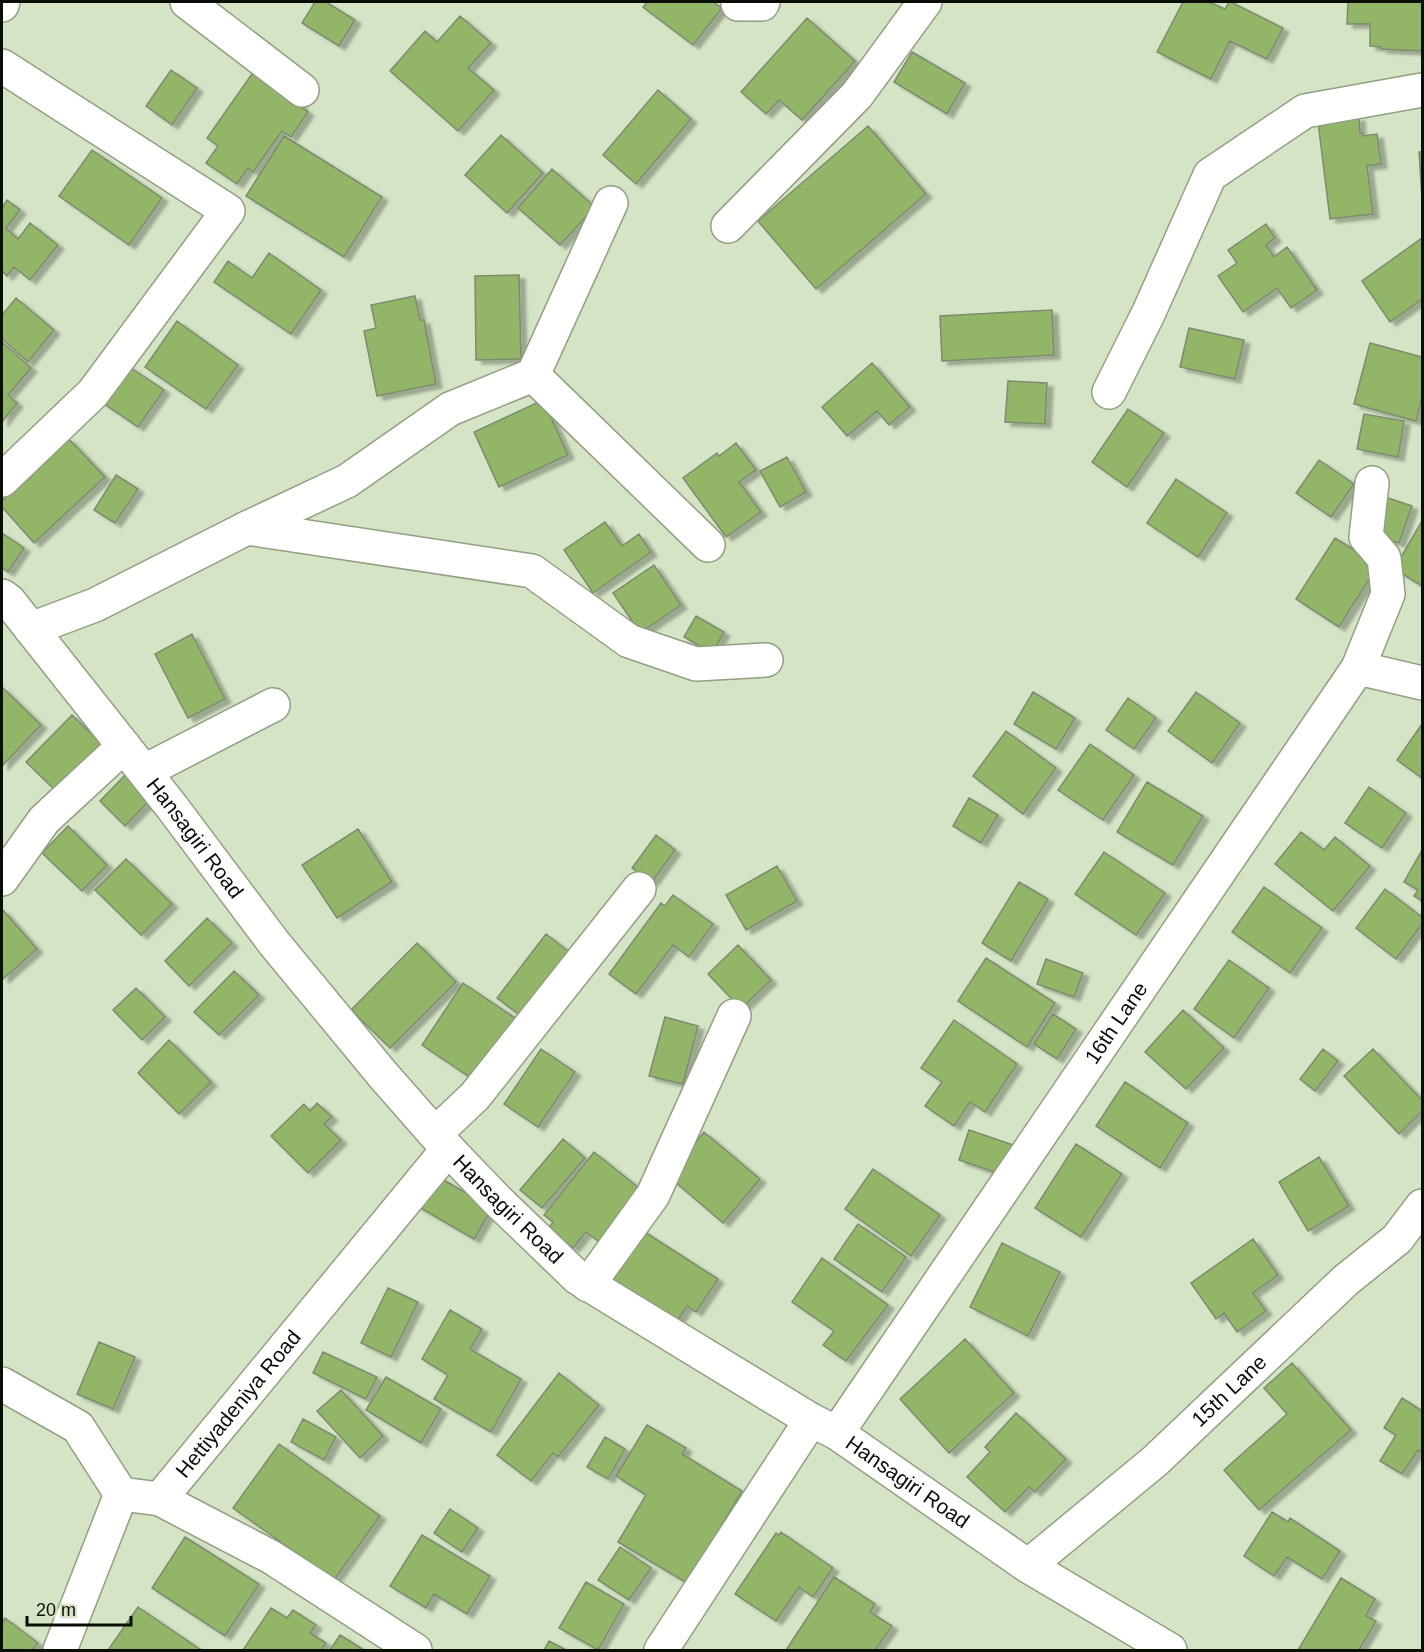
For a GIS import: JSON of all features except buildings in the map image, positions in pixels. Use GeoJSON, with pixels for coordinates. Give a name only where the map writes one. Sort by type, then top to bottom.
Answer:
{"type":"FeatureCollection","features":[{"type":"Feature","properties":{"kind":"street"},"geometry":{"type":"LineString","coordinates":[[187,2],[302,90]]}},
{"type":"Feature","properties":{"kind":"street"},"geometry":{"type":"LineString","coordinates":[[728,226],[856,95],[925,2]]}},
{"type":"Feature","properties":{"kind":"street"},"geometry":{"type":"LineString","coordinates":[[2,66],[228,211],[93,393],[2,480]]}},
{"type":"Feature","properties":{"kind":"street"},"geometry":{"type":"LineString","coordinates":[[1109,392],[1149,312],[1210,175],[1305,111],[1422,90]]}},
{"type":"Feature","properties":{"kind":"street"},"geometry":{"type":"LineString","coordinates":[[31,629],[95,605],[247,528],[347,481],[450,409],[533,375],[611,203]]}},
{"type":"Feature","properties":{"kind":"street"},"geometry":{"type":"LineString","coordinates":[[533,375],[708,545]]}},
{"type":"Feature","properties":{"kind":"street","name":"16th Lane"},"geometry":{"type":"LineString","coordinates":[[661,1650],[824,1426],[1358,668],[1388,594],[1384,558],[1366,537],[1372,483]]}},
{"type":"Feature","properties":{"kind":"street"},"geometry":{"type":"LineString","coordinates":[[247,528],[532,571],[629,641],[696,664],[766,660]]}},
{"type":"Feature","properties":{"kind":"street","name":"Hansagiri Road"},"geometry":{"type":"LineString","coordinates":[[2,596],[9,601],[145,771],[274,943],[383,1076],[496,1199],[578,1278],[824,1426],[1028,1566],[1152,1646]]}},
{"type":"Feature","properties":{"kind":"street"},"geometry":{"type":"LineString","coordinates":[[1358,668],[1422,682]]}},
{"type":"Feature","properties":{"kind":"street"},"geometry":{"type":"LineString","coordinates":[[145,771],[273,705]]}},
{"type":"Feature","properties":{"kind":"street"},"geometry":{"type":"LineString","coordinates":[[2,879],[44,820],[124,747]]}},
{"type":"Feature","properties":{"kind":"street","name":"Hettiyadeniya Road"},"geometry":{"type":"LineString","coordinates":[[121,1494],[160,1498],[639,889]]}},
{"type":"Feature","properties":{"kind":"street"},"geometry":{"type":"LineString","coordinates":[[588,1284],[653,1195],[734,1016]]}},
{"type":"Feature","properties":{"kind":"street","name":"15th Lane"},"geometry":{"type":"LineString","coordinates":[[1028,1566],[1155,1461],[1347,1280],[1397,1239],[1422,1206]]}},
{"type":"Feature","properties":{"kind":"street"},"geometry":{"type":"LineString","coordinates":[[2,1384],[78,1427],[121,1494],[60,1650]]}},
{"type":"Feature","properties":{"kind":"street"},"geometry":{"type":"LineString","coordinates":[[160,1498],[271,1557],[415,1650]]}}]}
